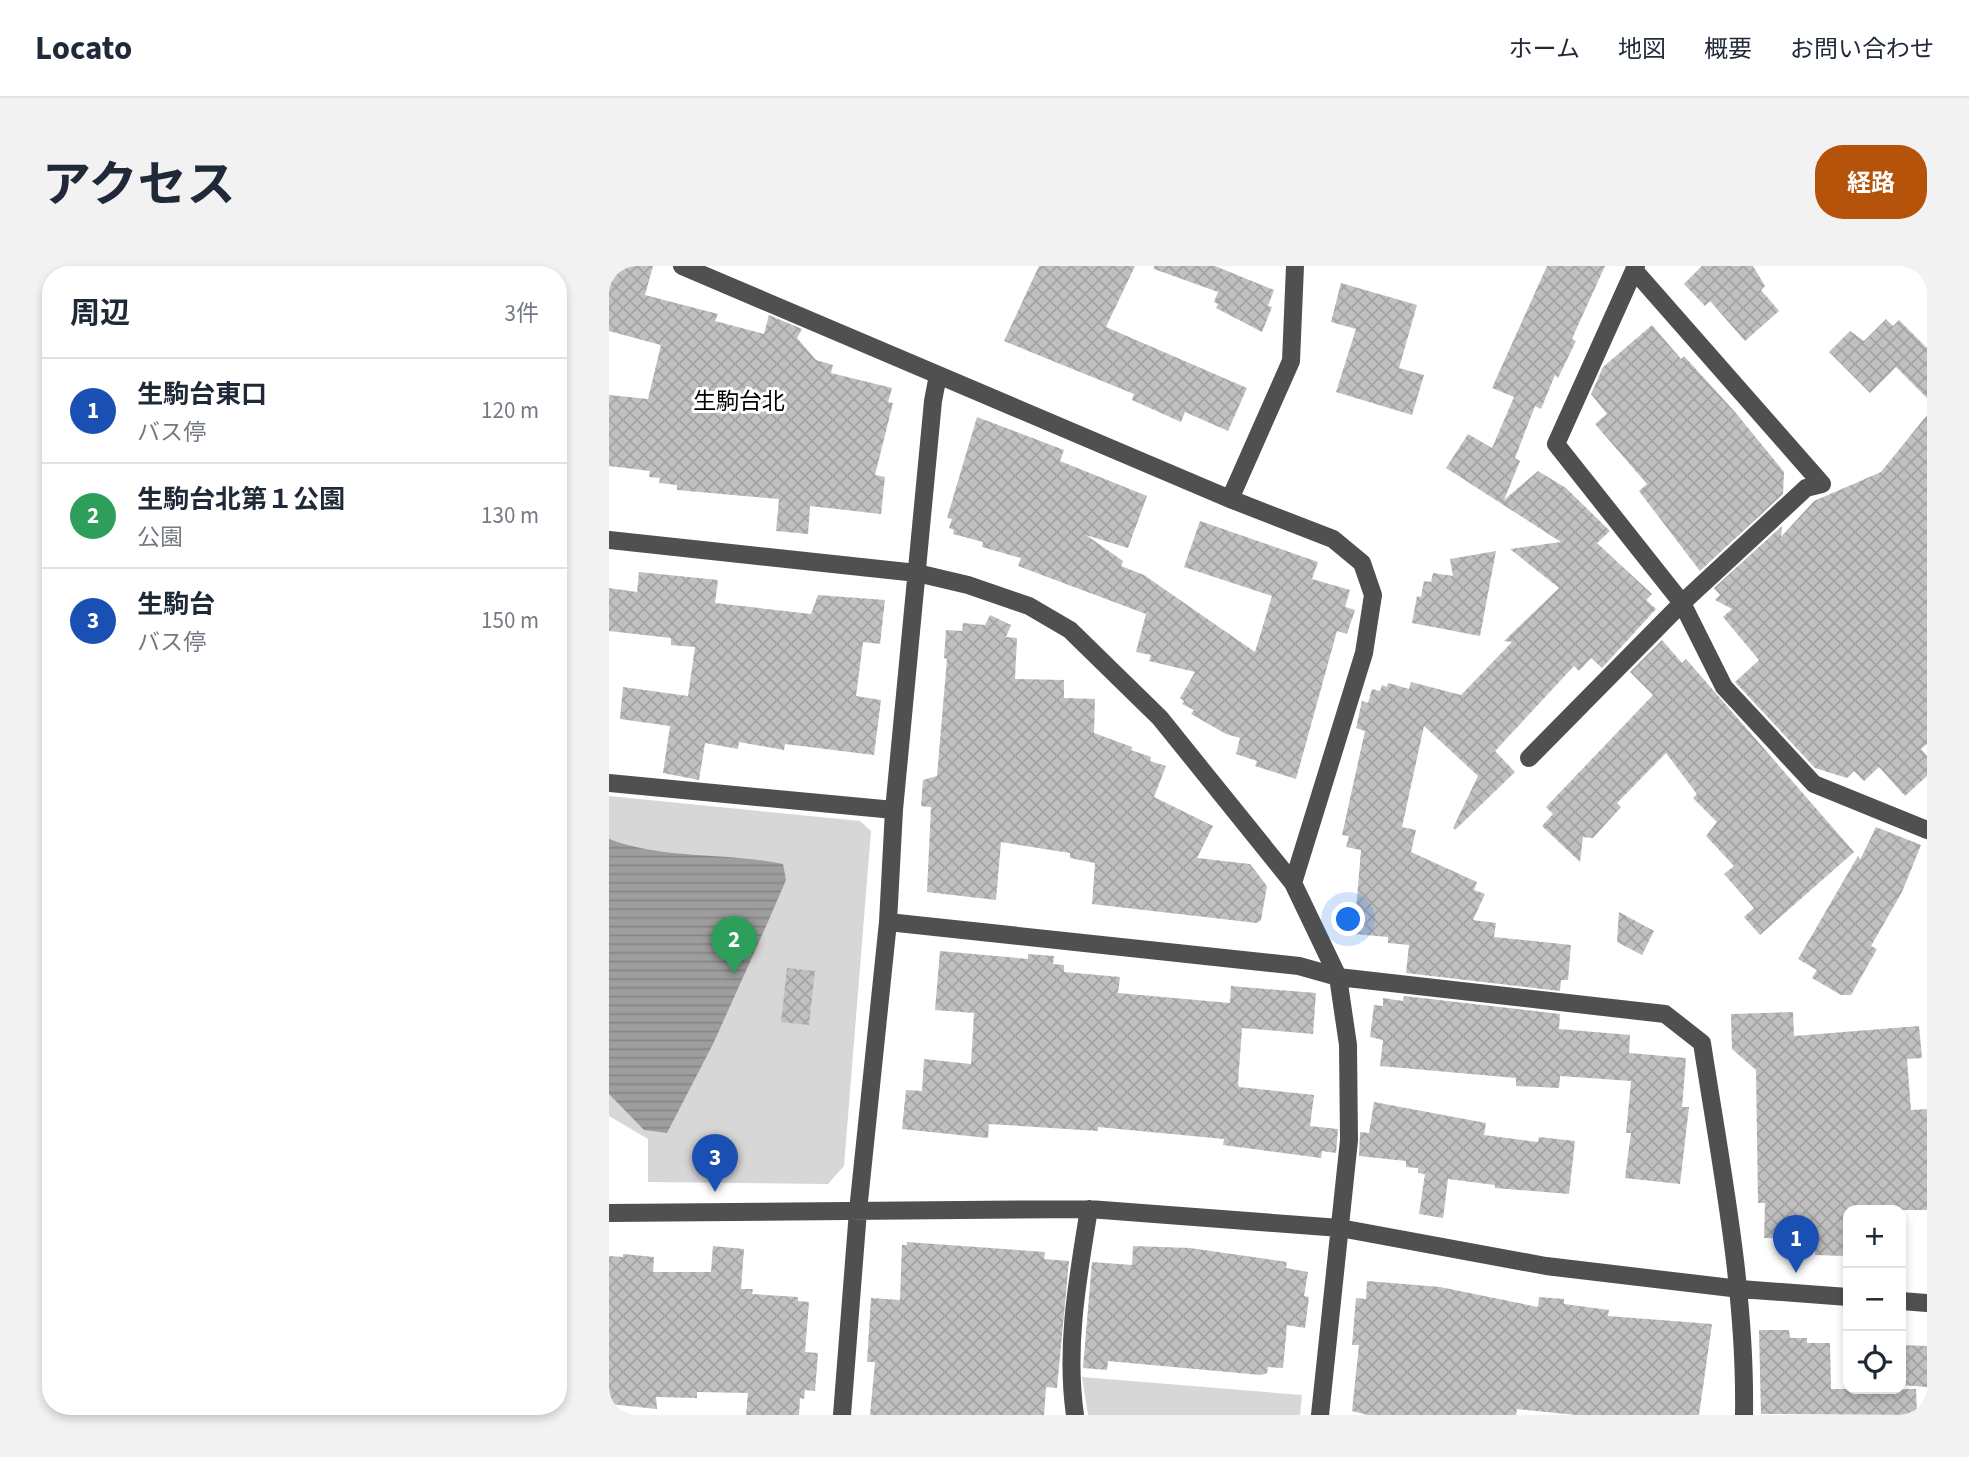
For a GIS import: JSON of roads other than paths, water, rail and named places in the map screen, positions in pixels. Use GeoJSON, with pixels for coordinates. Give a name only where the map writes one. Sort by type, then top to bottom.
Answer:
{"type":"FeatureCollection","features":[{"type":"Feature","properties":{"kind":"street"},"geometry":{"type":"LineString","coordinates":[[682,266],[1230,499],[1333,539],[1362,563],[1373,595],[1364,653],[1293,883]]}},
{"type":"Feature","properties":{"kind":"street"},"geometry":{"type":"LineString","coordinates":[[1230,499],[1291,361],[1294,266]]}},
{"type":"Feature","properties":{"kind":"street"},"geometry":{"type":"LineString","coordinates":[[1529,758],[1682,603],[1806,488],[1822,484],[1635,268],[1556,444],[1682,603],[1724,687],[1814,784],[1927,830]]}},
{"type":"Feature","properties":{"kind":"street"},"geometry":{"type":"LineString","coordinates":[[842,1415],[857,1211],[888,922],[894,810],[938,375]]}},
{"type":"Feature","properties":{"kind":"street"},"geometry":{"type":"LineString","coordinates":[[609,540],[917,573],[968,585],[1029,606],[1070,630],[1160,718],[1293,883],[1338,977],[1348,1045],[1349,1140],[1319,1415]]}},
{"type":"Feature","properties":{"kind":"street"},"geometry":{"type":"LineString","coordinates":[[609,783],[894,810]]}},
{"type":"Feature","properties":{"kind":"street"},"geometry":{"type":"LineString","coordinates":[[888,922],[1299,966],[1338,977],[1665,1014],[1702,1043],[1740,1289],[1745,1352],[1744,1415]]}},
{"type":"Feature","properties":{"kind":"street"},"geometry":{"type":"LineString","coordinates":[[1075,1415],[1071,1386],[1075,1295],[1089,1209]]}},
{"type":"Feature","properties":{"kind":"street"},"geometry":{"type":"LineString","coordinates":[[609,1213],[1089,1209],[1340,1228],[1546,1266],[1740,1289],[1843,1297]]}},
{"type":"Feature","properties":{"kind":"street"},"geometry":{"type":"LineString","coordinates":[[1906,1301],[1927,1303]]}},
{"type":"Feature","properties":{"kind":"place","name":"生駒台北第１公園"},"geometry":{"type":"Point","coordinates":[734,974]}},
{"type":"Feature","properties":{"kind":"place","name":"生駒台"},"geometry":{"type":"Point","coordinates":[715,1192]}},
{"type":"Feature","properties":{"kind":"place","name":"生駒台東口"},"geometry":{"type":"Point","coordinates":[1796,1273]}},
{"type":"Feature","properties":{"kind":"district","name":"生駒台北"},"geometry":{"type":"Point","coordinates":[739,401]}}]}
